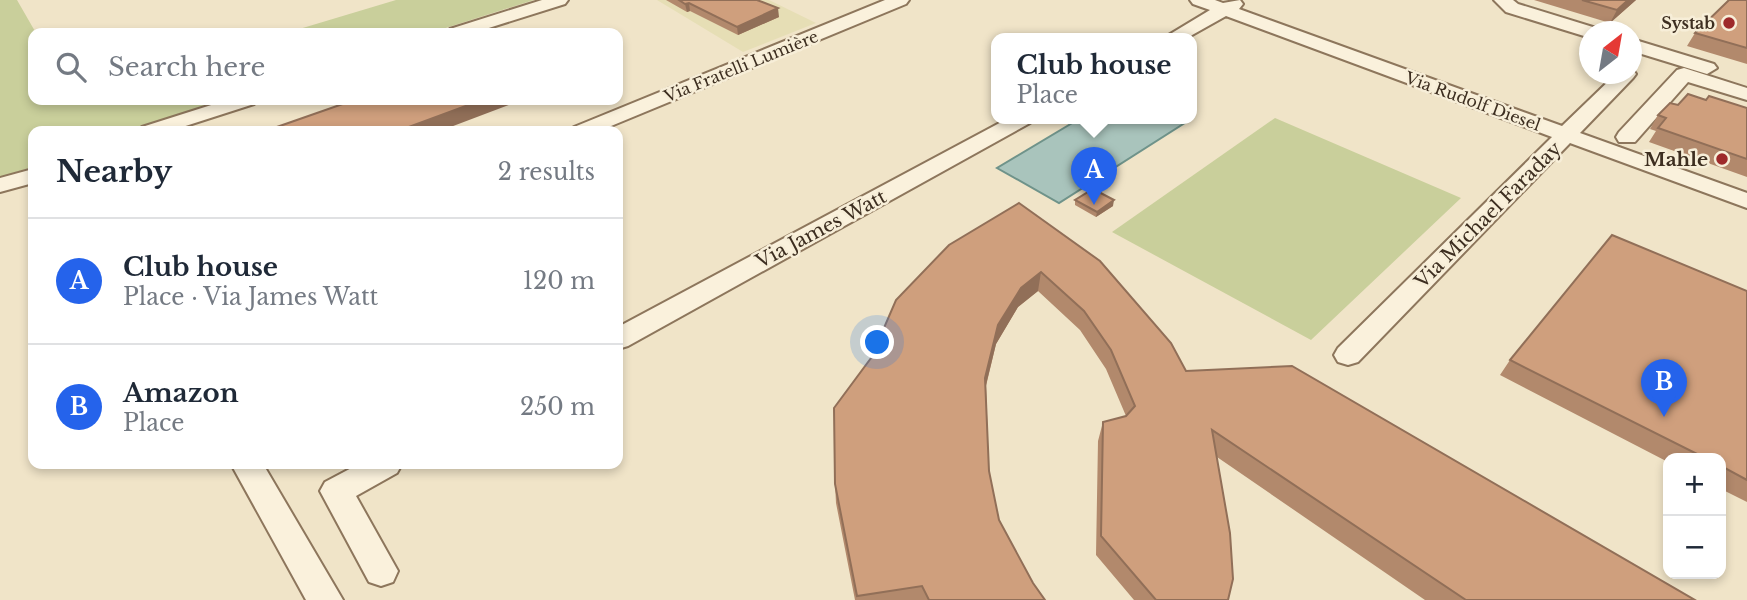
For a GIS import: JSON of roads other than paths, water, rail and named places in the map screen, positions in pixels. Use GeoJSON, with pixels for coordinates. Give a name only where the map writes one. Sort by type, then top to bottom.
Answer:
{"type":"FeatureCollection","features":[{"type":"Feature","properties":{"kind":"street"},"geometry":{"type":"LineString","coordinates":[[472,28],[559,0]]}},
{"type":"Feature","properties":{"kind":"street","name":"Via Fratelli Lumière"},"geometry":{"type":"LineString","coordinates":[[593,126],[900,0]]}},
{"type":"Feature","properties":{"kind":"street","name":"Via Rudolf Diesel"},"geometry":{"type":"LineString","coordinates":[[1199,0],[1233,5],[1566,136],[1747,201]]}},
{"type":"Feature","properties":{"kind":"street"},"geometry":{"type":"LineString","coordinates":[[1503,0],[1512,8],[1579,29]]}},
{"type":"Feature","properties":{"kind":"street"},"geometry":{"type":"LineString","coordinates":[[1182,33],[1233,5]]}},
{"type":"Feature","properties":{"kind":"street"},"geometry":{"type":"LineString","coordinates":[[1642,48],[1747,80]]}},
{"type":"Feature","properties":{"kind":"street"},"geometry":{"type":"LineString","coordinates":[[1642,65],[1649,64],[1747,94]]}},
{"type":"Feature","properties":{"kind":"street"},"geometry":{"type":"LineString","coordinates":[[1627,137],[1684,74]]}},
{"type":"Feature","properties":{"kind":"street","name":"Via Michael Faraday"},"geometry":{"type":"LineString","coordinates":[[1348,355],[1616,84]]}},
{"type":"Feature","properties":{"kind":"street"},"geometry":{"type":"LineString","coordinates":[[165,126],[231,105]]}},
{"type":"Feature","properties":{"kind":"street","name":"Via James Watt"},"geometry":{"type":"LineString","coordinates":[[623,336],[1014,124]]}},
{"type":"Feature","properties":{"kind":"street"},"geometry":{"type":"LineString","coordinates":[[0,185],[28,177]]}},
{"type":"Feature","properties":{"kind":"street"},"geometry":{"type":"LineString","coordinates":[[250,469],[325,600]]}},
{"type":"Feature","properties":{"kind":"street"},"geometry":{"type":"LineString","coordinates":[[377,469],[335,491],[381,571]]}},
{"type":"Feature","properties":{"kind":"water"},"geometry":{"type":"Polygon","coordinates":[[[1071,124],[1183,124],[1059,203],[997,168],[1071,124]]]}},
{"type":"Feature","properties":{"kind":"place","name":"Systab"},"geometry":{"type":"Point","coordinates":[1729,23]}},
{"type":"Feature","properties":{"kind":"place","name":"Mahle"},"geometry":{"type":"Point","coordinates":[1722,159]}},
{"type":"Feature","properties":{"kind":"place","name":"Club house"},"geometry":{"type":"Point","coordinates":[1094,205]}},
{"type":"Feature","properties":{"kind":"place","name":"Amazon"},"geometry":{"type":"Point","coordinates":[1664,417]}}]}
